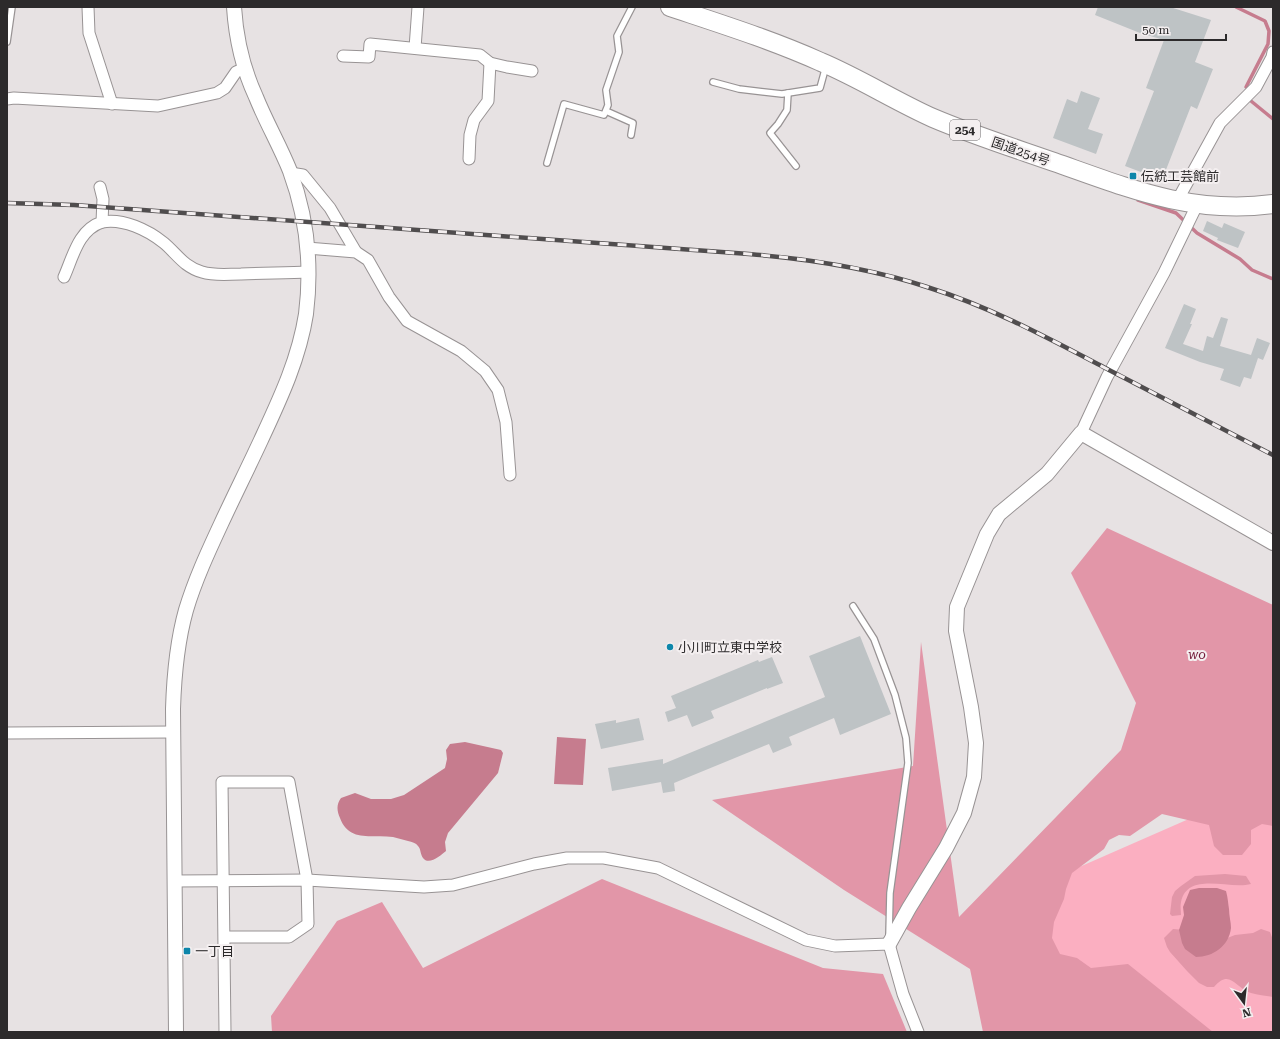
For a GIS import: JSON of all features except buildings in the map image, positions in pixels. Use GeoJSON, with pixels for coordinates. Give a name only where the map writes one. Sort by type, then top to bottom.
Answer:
{"type":"FeatureCollection","features":[{"type":"Feature","properties":{"kind":"highway","name":"国道254号"},"geometry":{"type":"LineString","coordinates":[[670,7],[764,38],[827,64],[933,118],[1006,146],[1138,192],[1197,205],[1219,207],[1273,204]]}},
{"type":"Feature","properties":{"kind":"street"},"geometry":{"type":"LineString","coordinates":[[88,7],[89,33],[112,104]]}},
{"type":"Feature","properties":{"kind":"street"},"geometry":{"type":"LineString","coordinates":[[176,1032],[173,688],[176,662],[186,611],[202,565],[290,375],[303,330],[307,301],[307,248],[303,215],[290,173],[256,97],[245,68],[239,42],[234,7]]}},
{"type":"Feature","properties":{"kind":"street"},"geometry":{"type":"LineString","coordinates":[[416,48],[418,7]]}},
{"type":"Feature","properties":{"kind":"street"},"geometry":{"type":"LineString","coordinates":[[343,56],[369,57],[370,44],[480,55],[490,62],[507,67],[532,71]]}},
{"type":"Feature","properties":{"kind":"street"},"geometry":{"type":"LineString","coordinates":[[1177,201],[1220,123],[1256,87],[1272,57],[1273,52]]}},
{"type":"Feature","properties":{"kind":"street"},"geometry":{"type":"LineString","coordinates":[[469,159],[470,135],[474,120],[488,101],[490,62]]}},
{"type":"Feature","properties":{"kind":"street"},"geometry":{"type":"LineString","coordinates":[[7,99],[14,98],[158,106],[217,94],[225,88],[236,72],[245,68]]}},
{"type":"Feature","properties":{"kind":"street"},"geometry":{"type":"LineString","coordinates":[[290,173],[303,175],[330,208],[356,252],[368,260],[389,297],[407,321],[461,351],[485,371],[498,390],[506,422],[510,475]]}},
{"type":"Feature","properties":{"kind":"street"},"geometry":{"type":"LineString","coordinates":[[100,188],[103,199],[102,222]]}},
{"type":"Feature","properties":{"kind":"street"},"geometry":{"type":"LineString","coordinates":[[918,1032],[903,994],[889,944],[946,848],[964,813],[974,777],[976,743],[971,707],[956,631],[957,607],[987,534],[999,514],[1047,474],[1081,433],[1107,377],[1164,274],[1197,205]]}},
{"type":"Feature","properties":{"kind":"street"},"geometry":{"type":"LineString","coordinates":[[64,277],[82,236],[91,227],[108,221],[123,222],[156,238],[186,265],[201,272],[217,274],[308,272]]}},
{"type":"Feature","properties":{"kind":"street"},"geometry":{"type":"LineString","coordinates":[[307,248],[356,252]]}},
{"type":"Feature","properties":{"kind":"street"},"geometry":{"type":"LineString","coordinates":[[1081,433],[1273,543]]}},
{"type":"Feature","properties":{"kind":"street"},"geometry":{"type":"LineString","coordinates":[[7,733],[173,732]]}},
{"type":"Feature","properties":{"kind":"street"},"geometry":{"type":"LineString","coordinates":[[224,938],[289,937],[308,924],[306,880],[289,782],[222,782],[225,1032]]}},
{"type":"Feature","properties":{"kind":"street"},"geometry":{"type":"LineString","coordinates":[[174,881],[306,880],[424,887],[453,885],[534,864],[567,858],[604,858],[658,868],[806,940],[835,946],[889,944]]}},
{"type":"Feature","properties":{"kind":"lane"},"geometry":{"type":"LineString","coordinates":[[7,42],[12,7]]}},
{"type":"Feature","properties":{"kind":"lane"},"geometry":{"type":"LineString","coordinates":[[547,163],[564,104],[604,115],[608,105],[606,90],[619,52],[617,36],[632,7]]}},
{"type":"Feature","properties":{"kind":"lane"},"geometry":{"type":"LineString","coordinates":[[713,82],[738,89],[782,94],[820,88],[827,64]]}},
{"type":"Feature","properties":{"kind":"lane"},"geometry":{"type":"LineString","coordinates":[[788,93],[787,110],[770,133],[796,166]]}},
{"type":"Feature","properties":{"kind":"lane"},"geometry":{"type":"LineString","coordinates":[[606,111],[634,123],[631,134]]}},
{"type":"Feature","properties":{"kind":"lane"},"geometry":{"type":"LineString","coordinates":[[853,606],[874,639],[895,695],[906,738],[908,763],[890,893],[889,944]]}},
{"type":"Feature","properties":{"kind":"shaded area"},"geometry":{"type":"Polygon","coordinates":[[[557,737],[586,739],[583,785],[554,784],[557,737]]]}},
{"type":"Feature","properties":{"kind":"shaded area"},"geometry":{"type":"Polygon","coordinates":[[[465,742],[501,750],[503,753],[498,773],[448,833],[445,842],[446,851],[438,857],[428,861],[423,858],[419,847],[414,843],[393,837],[362,836],[349,831],[344,826],[338,810],[338,803],[341,798],[355,793],[371,799],[391,799],[404,795],[445,768],[447,759],[446,750],[450,744],[465,742]]]}},
{"type":"Feature","properties":{"kind":"shaded area"},"geometry":{"type":"Polygon","coordinates":[[[1273,782],[1273,1032],[1070,1032],[1004,900],[1273,782]]]}},
{"type":"Feature","properties":{"kind":"shaded area"},"geometry":{"type":"Polygon","coordinates":[[[1199,888],[1217,888],[1226,891],[1231,928],[1230,934],[1224,945],[1214,953],[1196,957],[1185,949],[1179,930],[1184,915],[1183,907],[1190,890],[1199,888]]]}},
{"type":"Feature","properties":{"kind":"green space","name":"wo"},"geometry":{"type":"Polygon","coordinates":[[[1107,528],[1273,605],[1273,826],[1262,824],[1251,830],[1251,844],[1242,855],[1223,855],[1214,846],[1209,825],[1162,814],[1130,836],[1119,835],[1109,840],[1104,849],[1072,873],[1064,899],[1054,922],[1052,938],[1060,954],[1077,958],[1091,968],[1128,964],[1213,1032],[983,1032],[970,969],[844,890],[712,800],[913,766],[921,642],[959,917],[1121,750],[1136,703],[1071,573],[1107,528]]]}},
{"type":"Feature","properties":{"kind":"green space"},"geometry":{"type":"Polygon","coordinates":[[[1225,874],[1246,876],[1251,884],[1200,884],[1192,887],[1185,893],[1181,902],[1181,915],[1172,916],[1170,914],[1172,897],[1175,891],[1181,886],[1195,876],[1225,874]]]}},
{"type":"Feature","properties":{"kind":"green space"},"geometry":{"type":"Polygon","coordinates":[[[602,879],[823,968],[883,974],[907,1032],[272,1032],[271,1016],[337,921],[382,902],[423,968],[602,879]]]}},
{"type":"Feature","properties":{"kind":"green space"},"geometry":{"type":"Polygon","coordinates":[[[1173,929],[1185,930],[1217,942],[1235,935],[1253,933],[1261,929],[1270,932],[1273,940],[1273,997],[1245,991],[1229,979],[1224,979],[1214,987],[1207,987],[1199,983],[1167,947],[1164,938],[1173,929]]]}},
{"type":"Feature","properties":{"kind":"waterway"},"geometry":{"type":"LineString","coordinates":[[1236,7],[1265,21],[1269,31],[1268,44],[1246,87]]}},
{"type":"Feature","properties":{"kind":"waterway"},"geometry":{"type":"LineString","coordinates":[[1251,101],[1273,119]]}},
{"type":"Feature","properties":{"kind":"waterway"},"geometry":{"type":"LineString","coordinates":[[1138,200],[1176,213],[1197,233],[1240,259],[1252,270],[1273,279]]}},
{"type":"Feature","properties":{"kind":"railway"},"geometry":{"type":"LineString","coordinates":[[7,203],[74,205],[749,254],[839,265],[905,280],[927,287],[974,304],[1020,324],[1273,455]]}},
{"type":"Feature","properties":{"kind":"place","name":"伝統工芸館前"},"geometry":{"type":"Point","coordinates":[1133,176]}},
{"type":"Feature","properties":{"kind":"place","name":"小川町立東中学校"},"geometry":{"type":"Point","coordinates":[670,647]}},
{"type":"Feature","properties":{"kind":"place","name":"一丁目"},"geometry":{"type":"Point","coordinates":[187,951]}}]}
